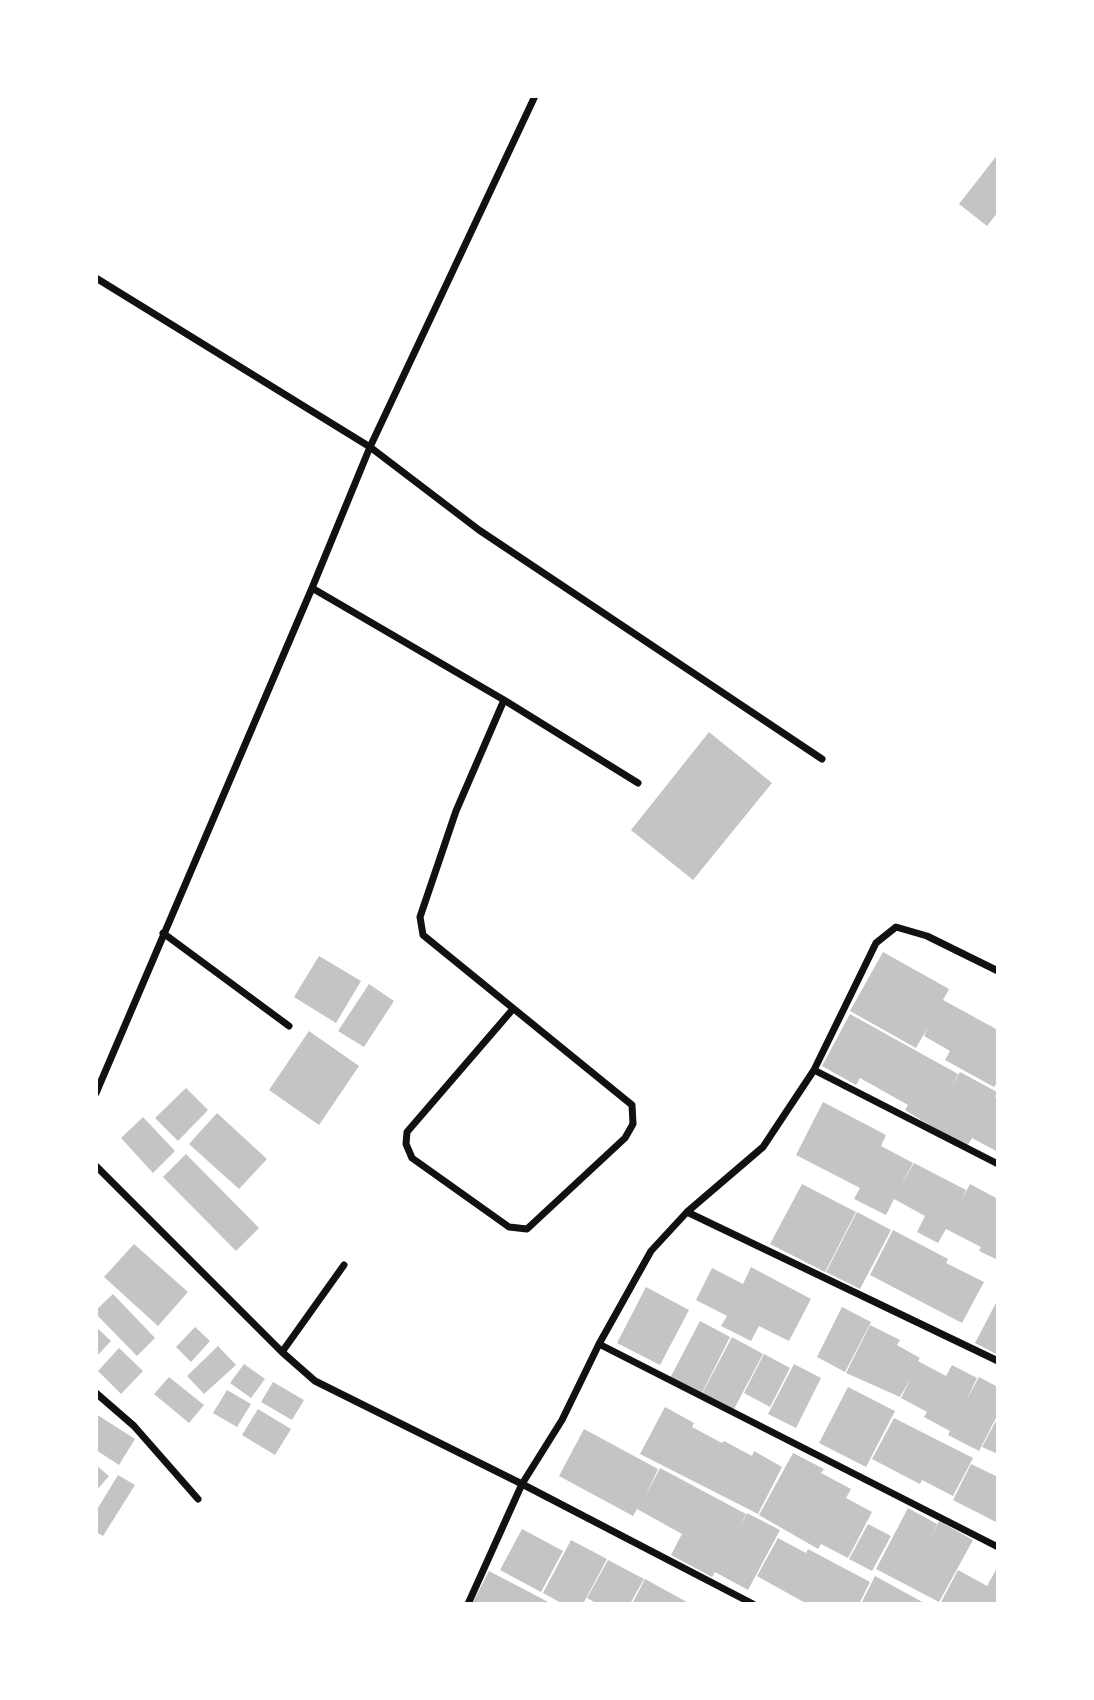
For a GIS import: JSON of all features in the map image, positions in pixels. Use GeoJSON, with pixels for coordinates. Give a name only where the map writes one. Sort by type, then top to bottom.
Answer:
{"type":"FeatureCollection","features":[{"type":"Feature","properties":{"kind":"street"},"geometry":{"type":"LineString","coordinates":[[96,1093],[370,447],[535,96]]}},
{"type":"Feature","properties":{"kind":"street"},"geometry":{"type":"LineString","coordinates":[[96,278],[370,447],[479,530],[822,759]]}},
{"type":"Feature","properties":{"kind":"street"},"geometry":{"type":"LineString","coordinates":[[312,588],[504,700],[638,783]]}},
{"type":"Feature","properties":{"kind":"street"},"geometry":{"type":"LineString","coordinates":[[504,700],[456,811],[420,917],[423,935],[632,1105],[634,1124],[625,1138],[527,1228],[509,1227],[498,1220],[412,1158],[406,1144],[407,1132],[513,1009]]}},
{"type":"Feature","properties":{"kind":"street"},"geometry":{"type":"LineString","coordinates":[[468,1604],[522,1484],[562,1420],[599,1344],[651,1251],[687,1212],[763,1147],[814,1070],[876,943],[896,927],[927,936],[998,971]]}},
{"type":"Feature","properties":{"kind":"street"},"geometry":{"type":"LineString","coordinates":[[163,933],[289,1026]]}},
{"type":"Feature","properties":{"kind":"street"},"geometry":{"type":"LineString","coordinates":[[814,1070],[998,1164]]}},
{"type":"Feature","properties":{"kind":"street"},"geometry":{"type":"LineString","coordinates":[[96,1166],[282,1352],[315,1381],[522,1484],[753,1604]]}},
{"type":"Feature","properties":{"kind":"street"},"geometry":{"type":"LineString","coordinates":[[687,1212],[998,1361]]}},
{"type":"Feature","properties":{"kind":"street"},"geometry":{"type":"LineString","coordinates":[[282,1352],[344,1265]]}},
{"type":"Feature","properties":{"kind":"street"},"geometry":{"type":"LineString","coordinates":[[599,1344],[998,1547]]}},
{"type":"Feature","properties":{"kind":"street"},"geometry":{"type":"LineString","coordinates":[[96,1392],[134,1426],[198,1499]]}},
{"type":"Feature","properties":{"kind":"building"},"geometry":{"type":"Polygon","coordinates":[[[998,154],[998,212],[987,226],[959,204],[998,154]]]}},
{"type":"Feature","properties":{"kind":"building"},"geometry":{"type":"Polygon","coordinates":[[[709,732],[772,783],[693,880],[631,830],[709,732]]]}},
{"type":"Feature","properties":{"kind":"building"},"geometry":{"type":"Polygon","coordinates":[[[883,952],[949,989],[943,1000],[998,1030],[998,1081],[994,1087],[945,1060],[950,1051],[924,1036],[928,1027],[916,1048],[850,1011],[883,952]]]}},
{"type":"Feature","properties":{"kind":"building"},"geometry":{"type":"Polygon","coordinates":[[[319,956],[361,981],[336,1023],[294,997],[319,956]]]}},
{"type":"Feature","properties":{"kind":"building"},"geometry":{"type":"Polygon","coordinates":[[[369,984],[394,1001],[364,1047],[338,1031],[369,984]]]}},
{"type":"Feature","properties":{"kind":"building"},"geometry":{"type":"Polygon","coordinates":[[[850,1014],[958,1074],[952,1086],[960,1072],[997,1092],[998,1152],[972,1138],[966,1148],[905,1110],[908,1105],[860,1078],[856,1085],[822,1066],[850,1014]]]}},
{"type":"Feature","properties":{"kind":"building"},"geometry":{"type":"Polygon","coordinates":[[[309,1031],[359,1066],[319,1125],[269,1090],[309,1031]]]}},
{"type":"Feature","properties":{"kind":"building"},"geometry":{"type":"Polygon","coordinates":[[[186,1088],[208,1110],[178,1141],[155,1118],[186,1088]]]}},
{"type":"Feature","properties":{"kind":"building"},"geometry":{"type":"Polygon","coordinates":[[[823,1102],[886,1135],[881,1146],[913,1163],[900,1187],[914,1163],[966,1190],[962,1199],[970,1184],[998,1199],[998,1260],[979,1251],[981,1247],[946,1229],[938,1243],[917,1232],[925,1216],[894,1199],[886,1215],[854,1199],[860,1188],[796,1155],[823,1102]]]}},
{"type":"Feature","properties":{"kind":"building"},"geometry":{"type":"Polygon","coordinates":[[[217,1113],[267,1159],[239,1189],[189,1144],[217,1113]]]}},
{"type":"Feature","properties":{"kind":"building"},"geometry":{"type":"Polygon","coordinates":[[[143,1117],[175,1151],[153,1173],[121,1138],[143,1117]]]}},
{"type":"Feature","properties":{"kind":"building"},"geometry":{"type":"Polygon","coordinates":[[[186,1154],[259,1228],[236,1251],[163,1177],[186,1154]]]}},
{"type":"Feature","properties":{"kind":"building"},"geometry":{"type":"Polygon","coordinates":[[[802,1184],[856,1212],[825,1272],[770,1244],[802,1184]]]}},
{"type":"Feature","properties":{"kind":"building"},"geometry":{"type":"Polygon","coordinates":[[[857,1212],[891,1230],[860,1289],[826,1272],[857,1212]]]}},
{"type":"Feature","properties":{"kind":"building"},"geometry":{"type":"Polygon","coordinates":[[[893,1230],[948,1259],[946,1263],[984,1282],[962,1323],[870,1275],[893,1230]]]}},
{"type":"Feature","properties":{"kind":"building"},"geometry":{"type":"Polygon","coordinates":[[[134,1244],[188,1292],[158,1326],[104,1277],[134,1244]]]}},
{"type":"Feature","properties":{"kind":"building"},"geometry":{"type":"Polygon","coordinates":[[[751,1267],[811,1299],[789,1341],[759,1326],[751,1341],[721,1326],[727,1316],[696,1300],[712,1268],[743,1284],[751,1267]]]}},
{"type":"Feature","properties":{"kind":"building"},"geometry":{"type":"Polygon","coordinates":[[[646,1287],[689,1310],[660,1365],[617,1343],[646,1287]]]}},
{"type":"Feature","properties":{"kind":"building"},"geometry":{"type":"Polygon","coordinates":[[[113,1294],[155,1338],[137,1356],[96,1314],[96,1310],[113,1294]]]}},
{"type":"Feature","properties":{"kind":"building"},"geometry":{"type":"Polygon","coordinates":[[[998,1299],[998,1355],[975,1343],[998,1299]]]}},
{"type":"Feature","properties":{"kind":"building"},"geometry":{"type":"Polygon","coordinates":[[[842,1307],[871,1322],[845,1372],[817,1357],[842,1307]]]}},
{"type":"Feature","properties":{"kind":"building"},"geometry":{"type":"Polygon","coordinates":[[[700,1321],[730,1337],[701,1395],[670,1378],[700,1321]]]}},
{"type":"Feature","properties":{"kind":"building"},"geometry":{"type":"Polygon","coordinates":[[[870,1325],[900,1340],[897,1345],[920,1358],[918,1361],[946,1376],[952,1365],[977,1378],[966,1401],[979,1377],[998,1387],[998,1414],[979,1451],[948,1435],[950,1431],[924,1417],[927,1412],[901,1398],[911,1378],[900,1397],[846,1373],[870,1325]]]}},
{"type":"Feature","properties":{"kind":"building"},"geometry":{"type":"Polygon","coordinates":[[[96,1327],[111,1341],[96,1357],[96,1327]]]}},
{"type":"Feature","properties":{"kind":"building"},"geometry":{"type":"Polygon","coordinates":[[[195,1327],[210,1341],[191,1362],[176,1347],[195,1327]]]}},
{"type":"Feature","properties":{"kind":"building"},"geometry":{"type":"Polygon","coordinates":[[[732,1337],[763,1354],[733,1411],[702,1394],[732,1337]]]}},
{"type":"Feature","properties":{"kind":"building"},"geometry":{"type":"Polygon","coordinates":[[[218,1346],[236,1365],[204,1394],[187,1376],[218,1346]]]}},
{"type":"Feature","properties":{"kind":"building"},"geometry":{"type":"Polygon","coordinates":[[[119,1348],[143,1371],[121,1394],[98,1371],[119,1348]]]}},
{"type":"Feature","properties":{"kind":"building"},"geometry":{"type":"Polygon","coordinates":[[[764,1354],[790,1368],[770,1407],[744,1393],[764,1354]]]}},
{"type":"Feature","properties":{"kind":"building"},"geometry":{"type":"Polygon","coordinates":[[[244,1364],[265,1379],[251,1398],[230,1383],[244,1364]]]}},
{"type":"Feature","properties":{"kind":"building"},"geometry":{"type":"Polygon","coordinates":[[[794,1364],[821,1378],[796,1428],[768,1414],[794,1364]]]}},
{"type":"Feature","properties":{"kind":"building"},"geometry":{"type":"Polygon","coordinates":[[[169,1377],[204,1405],[189,1423],[154,1394],[169,1377]]]}},
{"type":"Feature","properties":{"kind":"building"},"geometry":{"type":"Polygon","coordinates":[[[273,1382],[304,1400],[292,1420],[261,1402],[273,1382]]]}},
{"type":"Feature","properties":{"kind":"building"},"geometry":{"type":"Polygon","coordinates":[[[848,1387],[895,1411],[866,1467],[819,1443],[848,1387]]]}},
{"type":"Feature","properties":{"kind":"building"},"geometry":{"type":"Polygon","coordinates":[[[227,1390],[251,1404],[237,1427],[213,1413],[227,1390]]]}},
{"type":"Feature","properties":{"kind":"building"},"geometry":{"type":"Polygon","coordinates":[[[665,1407],[694,1423],[692,1427],[722,1443],[724,1441],[752,1456],[754,1451],[782,1467],[758,1514],[640,1454],[665,1407]]]}},
{"type":"Feature","properties":{"kind":"building"},"geometry":{"type":"Polygon","coordinates":[[[258,1409],[291,1429],[275,1455],[242,1435],[258,1409]]]}},
{"type":"Feature","properties":{"kind":"building"},"geometry":{"type":"Polygon","coordinates":[[[96,1414],[135,1439],[119,1465],[96,1450],[96,1414]]]}},
{"type":"Feature","properties":{"kind":"building"},"geometry":{"type":"Polygon","coordinates":[[[998,1417],[998,1454],[982,1447],[998,1417]]]}},
{"type":"Feature","properties":{"kind":"building"},"geometry":{"type":"Polygon","coordinates":[[[894,1418],[973,1458],[953,1496],[922,1480],[920,1484],[872,1459],[894,1418]]]}},
{"type":"Feature","properties":{"kind":"building"},"geometry":{"type":"Polygon","coordinates":[[[584,1429],[658,1469],[645,1497],[660,1468],[746,1514],[739,1529],[747,1513],[780,1530],[748,1590],[715,1572],[712,1577],[671,1555],[682,1534],[637,1509],[633,1516],[559,1476],[584,1429]]]}},
{"type":"Feature","properties":{"kind":"building"},"geometry":{"type":"Polygon","coordinates":[[[793,1453],[824,1469],[821,1473],[851,1489],[846,1498],[872,1512],[848,1558],[821,1544],[818,1549],[759,1515],[793,1453]]]}},
{"type":"Feature","properties":{"kind":"building"},"geometry":{"type":"Polygon","coordinates":[[[971,1464],[998,1477],[998,1523],[953,1500],[971,1464]]]}},
{"type":"Feature","properties":{"kind":"building"},"geometry":{"type":"Polygon","coordinates":[[[96,1465],[109,1476],[96,1491],[96,1465]]]}},
{"type":"Feature","properties":{"kind":"building"},"geometry":{"type":"Polygon","coordinates":[[[118,1475],[135,1485],[103,1536],[96,1532],[96,1511],[118,1475]]]}},
{"type":"Feature","properties":{"kind":"building"},"geometry":{"type":"Polygon","coordinates":[[[908,1508],[937,1524],[931,1537],[939,1521],[973,1540],[939,1602],[876,1569],[908,1508]]]}},
{"type":"Feature","properties":{"kind":"building"},"geometry":{"type":"Polygon","coordinates":[[[868,1524],[891,1536],[872,1571],[849,1559],[868,1524]]]}},
{"type":"Feature","properties":{"kind":"building"},"geometry":{"type":"Polygon","coordinates":[[[522,1529],[563,1551],[541,1592],[500,1570],[522,1529]]]}},
{"type":"Feature","properties":{"kind":"building"},"geometry":{"type":"Polygon","coordinates":[[[778,1538],[806,1553],[808,1549],[870,1582],[859,1604],[807,1604],[757,1576],[778,1538]]]}},
{"type":"Feature","properties":{"kind":"building"},"geometry":{"type":"Polygon","coordinates":[[[571,1540],[607,1559],[583,1604],[563,1604],[543,1593],[571,1540]]]}},
{"type":"Feature","properties":{"kind":"building"},"geometry":{"type":"Polygon","coordinates":[[[608,1560],[644,1579],[630,1604],[598,1604],[587,1598],[608,1560]]]}},
{"type":"Feature","properties":{"kind":"building"},"geometry":{"type":"Polygon","coordinates":[[[998,1566],[998,1604],[940,1604],[958,1570],[987,1586],[998,1566]]]}},
{"type":"Feature","properties":{"kind":"building"},"geometry":{"type":"Polygon","coordinates":[[[489,1571],[552,1604],[472,1604],[489,1571]]]}},
{"type":"Feature","properties":{"kind":"building"},"geometry":{"type":"Polygon","coordinates":[[[875,1576],[926,1604],[861,1604],[875,1576]]]}},
{"type":"Feature","properties":{"kind":"building"},"geometry":{"type":"Polygon","coordinates":[[[645,1579],[685,1601],[690,1604],[632,1604],[645,1579]]]}}]}
